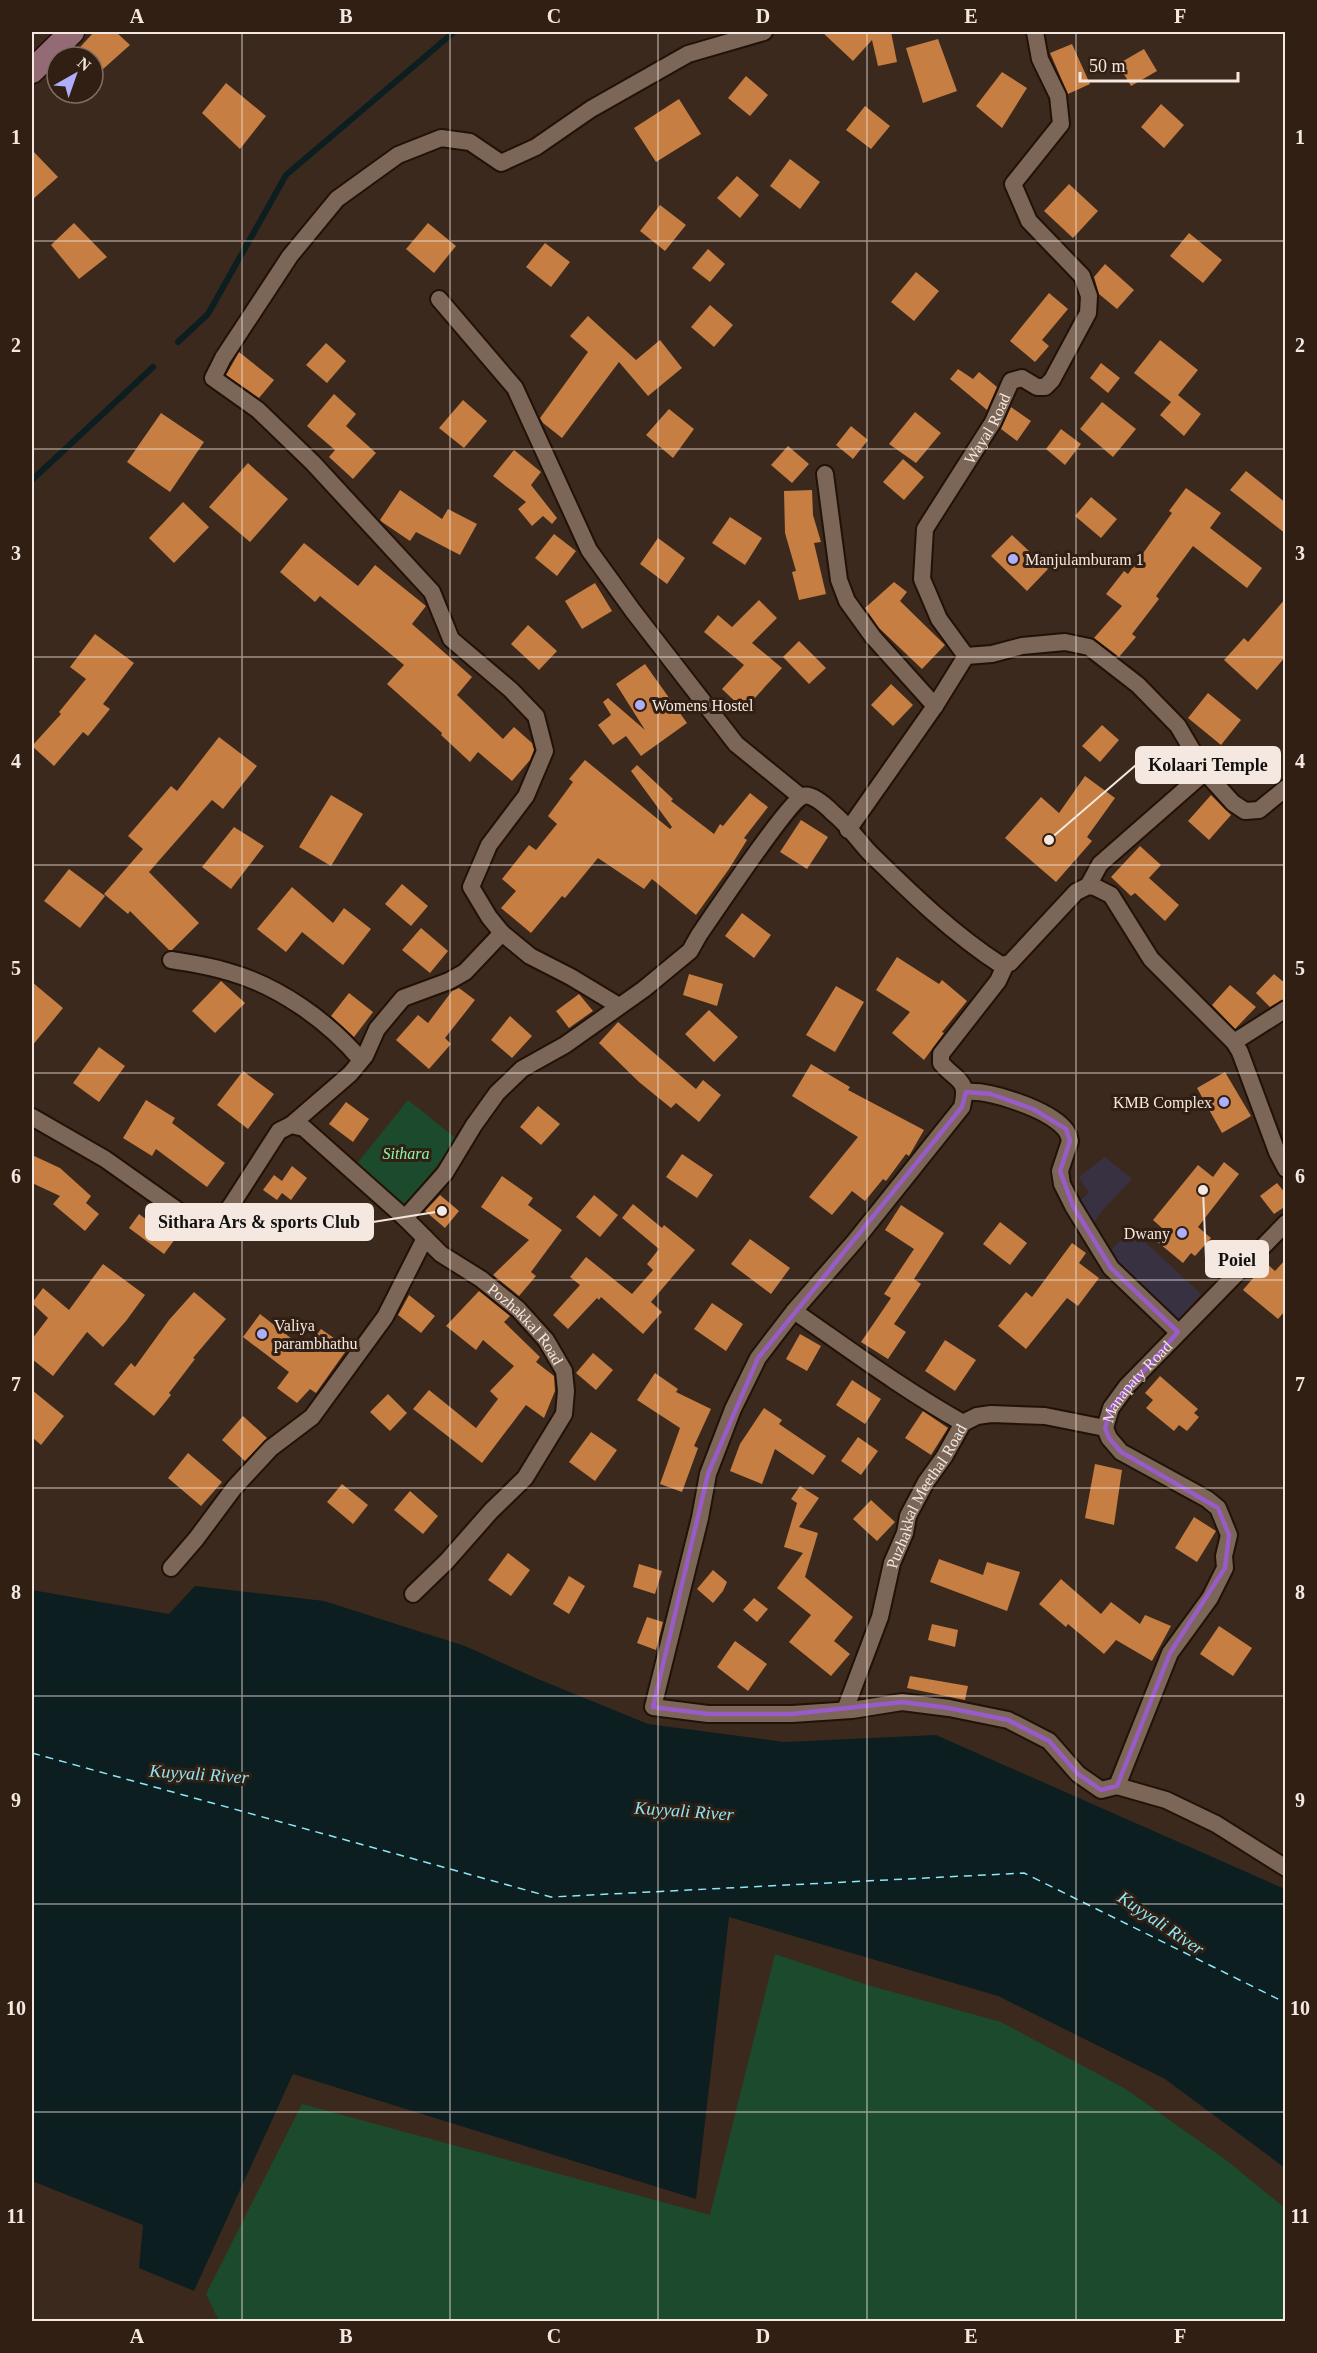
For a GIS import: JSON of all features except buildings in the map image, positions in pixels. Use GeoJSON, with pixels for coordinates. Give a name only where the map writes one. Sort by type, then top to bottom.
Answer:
{"type":"FeatureCollection","features":[{"type":"Feature","properties":{"kind":"main road"},"geometry":{"type":"LineString","coordinates":[[32,71],[72,32]]}},
{"type":"Feature","properties":{"kind":"street"},"geometry":{"type":"LineString","coordinates":[[619,1006],[571,977],[530,957],[502,933],[489,917],[471,887],[489,845],[526,796],[545,751],[537,716],[511,690],[451,639],[432,592],[314,464],[258,410],[213,378],[223,358],[290,256],[337,199],[398,154],[441,138],[470,141],[501,163],[536,147],[591,109],[688,54],[764,32]]}},
{"type":"Feature","properties":{"kind":"street","name":"Wayal Road"},"geometry":{"type":"LineString","coordinates":[[966,656],[939,618],[922,579],[925,529],[993,422],[1011,381],[1022,378],[1037,387],[1045,387],[1052,380],[1088,313],[1089,305],[1089,296],[1082,276],[1029,221],[1013,184],[1061,124],[1058,96],[1040,58],[1035,32]]}},
{"type":"Feature","properties":{"kind":"street"},"geometry":{"type":"LineString","coordinates":[[439,299],[515,388],[590,550],[633,611],[736,744],[801,797]]}},
{"type":"Feature","properties":{"kind":"street"},"geometry":{"type":"LineString","coordinates":[[825,474],[839,580],[847,601],[873,637],[935,706]]}},
{"type":"Feature","properties":{"kind":"street"},"geometry":{"type":"LineString","coordinates":[[848,830],[935,706],[966,656],[992,654],[1022,646],[1065,642],[1089,647],[1138,685],[1179,726],[1205,772],[1233,803],[1245,811],[1258,810],[1286,788]]}},
{"type":"Feature","properties":{"kind":"street"},"geometry":{"type":"LineString","coordinates":[[1205,772],[1100,864],[1088,886],[1067,899],[1005,966],[998,981],[941,1054],[941,1063],[962,1082],[966,1092],[962,1107],[855,1241],[794,1311],[759,1359],[733,1409],[708,1474],[700,1518],[652,1707],[708,1714],[792,1714],[902,1702],[1008,1720],[1049,1741],[1077,1774],[1101,1790],[1117,1786],[1167,1800],[1216,1824],[1286,1868]]}},
{"type":"Feature","properties":{"kind":"street"},"geometry":{"type":"LineString","coordinates":[[405,1218],[445,1173],[474,1125],[498,1093],[522,1069],[565,1045],[690,951],[741,875],[796,800],[801,797],[812,797],[834,813],[906,889],[991,959],[1005,966]]}},
{"type":"Feature","properties":{"kind":"street"},"geometry":{"type":"LineString","coordinates":[[1088,886],[1111,895],[1151,959],[1234,1042],[1240,1052],[1277,1152],[1286,1169]]}},
{"type":"Feature","properties":{"kind":"street"},"geometry":{"type":"LineString","coordinates":[[32,1117],[105,1159],[201,1227],[213,1227],[230,1207],[279,1131],[291,1125],[351,1074],[377,1029],[403,998],[449,981],[465,972],[502,933]]}},
{"type":"Feature","properties":{"kind":"street"},"geometry":{"type":"LineString","coordinates":[[171,960],[231,972],[278,993],[306,1010],[345,1041],[361,1060]]}},
{"type":"Feature","properties":{"kind":"street"},"geometry":{"type":"LineString","coordinates":[[1234,1042],[1286,1009]]}},
{"type":"Feature","properties":{"kind":"street"},"geometry":{"type":"LineString","coordinates":[[966,1092],[978,1091],[1033,1109],[1053,1119],[1066,1129],[1070,1141],[1059,1171],[1062,1184],[1073,1206],[1111,1268],[1178,1332]]}},
{"type":"Feature","properties":{"kind":"street","name":"Pozhakkal Road"},"geometry":{"type":"LineString","coordinates":[[291,1125],[304,1128],[405,1218],[441,1254],[481,1279],[518,1309],[546,1340],[564,1371],[566,1391],[564,1414],[525,1478],[413,1594]]}},
{"type":"Feature","properties":{"kind":"street","name":"Manapaty Road"},"geometry":{"type":"LineString","coordinates":[[1117,1786],[1170,1653],[1210,1598],[1225,1568],[1224,1556],[1229,1535],[1218,1508],[1207,1499],[1121,1452],[1109,1438],[1105,1428],[1111,1408],[1127,1386],[1178,1332],[1286,1223]]}},
{"type":"Feature","properties":{"kind":"street"},"geometry":{"type":"LineString","coordinates":[[171,1568],[234,1488],[264,1456],[312,1418],[385,1317],[425,1238]]}},
{"type":"Feature","properties":{"kind":"street"},"geometry":{"type":"LineString","coordinates":[[794,1311],[908,1391],[963,1423]]}},
{"type":"Feature","properties":{"kind":"street","name":"Puzhakkal Meethal Road"},"geometry":{"type":"LineString","coordinates":[[844,1710],[880,1617],[892,1563],[905,1533],[908,1516],[963,1423],[977,1416],[991,1414],[1045,1416],[1105,1428]]}},
{"type":"Feature","properties":{"kind":"highlighted area"},"geometry":{"type":"Polygon","coordinates":[[[966,1092],[991,1094],[1033,1109],[1066,1129],[1070,1141],[1060,1171],[1073,1206],[1111,1268],[1178,1332],[1111,1408],[1105,1428],[1109,1438],[1121,1452],[1218,1508],[1229,1535],[1225,1568],[1170,1653],[1117,1786],[1101,1790],[1078,1774],[1049,1741],[1008,1720],[949,1708],[902,1702],[792,1714],[708,1714],[653,1707],[708,1474],[758,1358],[962,1107],[966,1092]]]}},
{"type":"Feature","properties":{"kind":"shaded area"},"geometry":{"type":"Polygon","coordinates":[[[1105,1157],[1132,1179],[1091,1226],[1076,1203],[1089,1193],[1079,1177],[1105,1157]]]}},
{"type":"Feature","properties":{"kind":"shaded area"},"geometry":{"type":"Polygon","coordinates":[[[1131,1229],[1201,1294],[1177,1322],[1107,1254],[1131,1229]]]}},
{"type":"Feature","properties":{"kind":"green space","name":"Sithara"},"geometry":{"type":"Polygon","coordinates":[[[408,1100],[458,1140],[404,1206],[355,1166],[408,1100]]]}},
{"type":"Feature","properties":{"kind":"green space"},"geometry":{"type":"Polygon","coordinates":[[[775,1954],[871,1986],[1001,2022],[1124,2088],[1226,2160],[1285,2208],[1285,2321],[219,2321],[206,2294],[302,2104],[710,2215],[775,1954]]]}},
{"type":"Feature","properties":{"kind":"water","name":"Kuyyali River"},"geometry":{"type":"Polygon","coordinates":[[[195,1586],[324,1601],[465,1646],[533,1677],[648,1724],[784,1742],[936,1735],[1285,1889],[1285,2168],[1165,2079],[998,1996],[729,1917],[696,2199],[293,2074],[194,2291],[139,2268],[143,2225],[32,2181],[32,1590],[169,1614],[195,1586]]]}},
{"type":"Feature","properties":{"kind":"waterway"},"geometry":{"type":"LineString","coordinates":[[178,342],[208,314],[286,175],[454,32]]}},
{"type":"Feature","properties":{"kind":"waterway"},"geometry":{"type":"LineString","coordinates":[[32,480],[153,367]]}},
{"type":"Feature","properties":{"kind":"ferry route"},"geometry":{"type":"LineString","coordinates":[[32,1753],[551,1897],[1024,1873],[1286,2003]]}},
{"type":"Feature","properties":{"kind":"place","name":"Manjulamburam 1"},"geometry":{"type":"Point","coordinates":[1013,559]}},
{"type":"Feature","properties":{"kind":"place","name":"Womens Hostel"},"geometry":{"type":"Point","coordinates":[640,705]}},
{"type":"Feature","properties":{"kind":"place","name":"Kolaari Temple"},"geometry":{"type":"Point","coordinates":[1049,840]}},
{"type":"Feature","properties":{"kind":"place","name":"KMB Complex"},"geometry":{"type":"Point","coordinates":[1224,1102]}},
{"type":"Feature","properties":{"kind":"place","name":"Poiel"},"geometry":{"type":"Point","coordinates":[1203,1190]}},
{"type":"Feature","properties":{"kind":"place","name":"Sithara Ars & sports Club"},"geometry":{"type":"Point","coordinates":[442,1211]}},
{"type":"Feature","properties":{"kind":"place","name":"Dwany"},"geometry":{"type":"Point","coordinates":[1182,1233]}},
{"type":"Feature","properties":{"kind":"place","name":"Valiya parambhathu"},"geometry":{"type":"Point","coordinates":[262,1334]}}]}
